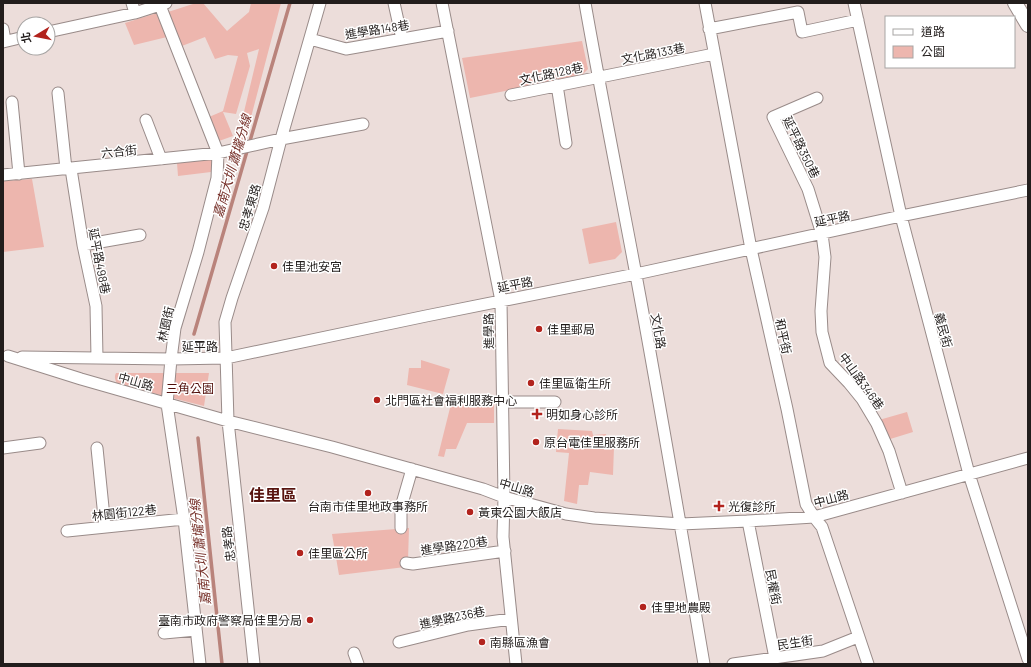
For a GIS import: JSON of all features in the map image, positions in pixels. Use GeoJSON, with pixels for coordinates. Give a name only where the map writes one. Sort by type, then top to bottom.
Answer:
{"type":"FeatureCollection","features":[{"type":"Feature","properties":{"kind":"main road"},"geometry":{"type":"LineString","coordinates":[[1015,3],[1028,25]]}},
{"type":"Feature","properties":{"kind":"street","name":"忠孝東路"},"geometry":{"type":"LineString","coordinates":[[228,421],[225,322],[263,208],[320,3]]}},
{"type":"Feature","properties":{"kind":"street"},"geometry":{"type":"LineString","coordinates":[[394,3],[402,39]]}},
{"type":"Feature","properties":{"kind":"street","name":"進學路"},"geometry":{"type":"LineString","coordinates":[[442,3],[501,301],[504,537],[516,664]]}},
{"type":"Feature","properties":{"kind":"street","name":"文化路"},"geometry":{"type":"LineString","coordinates":[[585,3],[636,274],[681,524],[704,664]]}},
{"type":"Feature","properties":{"kind":"street","name":"和平街"},"geometry":{"type":"LineString","coordinates":[[705,3],[751,249],[787,409],[806,504],[822,527],[868,664]]}},
{"type":"Feature","properties":{"kind":"street","name":"義民街"},"geometry":{"type":"LineString","coordinates":[[854,3],[901,216],[969,474],[1028,659]]}},
{"type":"Feature","properties":{"kind":"street"},"geometry":{"type":"LineString","coordinates":[[56,30],[133,8],[162,4]]}},
{"type":"Feature","properties":{"kind":"street","name":"林園街"},"geometry":{"type":"LineString","coordinates":[[162,4],[218,153],[217,178],[198,252],[175,328],[167,404],[184,519],[200,664]]}},
{"type":"Feature","properties":{"kind":"street"},"geometry":{"type":"LineString","coordinates":[[709,29],[798,12],[802,32],[858,20]]}},
{"type":"Feature","properties":{"kind":"street"},"geometry":{"type":"LineString","coordinates":[[3,30],[4,42],[16,39]]}},
{"type":"Feature","properties":{"kind":"street","name":"進學路148巷"},"geometry":{"type":"LineString","coordinates":[[310,39],[346,49],[448,31]]}},
{"type":"Feature","properties":{"kind":"street","name":"文化路133巷"},"geometry":{"type":"LineString","coordinates":[[598,77],[714,54]]}},
{"type":"Feature","properties":{"kind":"street","name":"文化路128巷"},"geometry":{"type":"LineString","coordinates":[[510,95],[598,77]]}},
{"type":"Feature","properties":{"kind":"street"},"geometry":{"type":"LineString","coordinates":[[557,85],[566,143]]}},
{"type":"Feature","properties":{"kind":"street","name":"延平路498巷"},"geometry":{"type":"LineString","coordinates":[[58,93],[68,169],[96,306],[97,358]]}},
{"type":"Feature","properties":{"kind":"street","name":"延平路350巷"},"geometry":{"type":"LineString","coordinates":[[817,98],[772,117],[808,189],[822,234]]}},
{"type":"Feature","properties":{"kind":"street"},"geometry":{"type":"LineString","coordinates":[[12,102],[19,174]]}},
{"type":"Feature","properties":{"kind":"street"},"geometry":{"type":"LineString","coordinates":[[146,120],[161,159]]}},
{"type":"Feature","properties":{"kind":"street","name":"六合街"},"geometry":{"type":"LineString","coordinates":[[3,175],[218,153],[363,124]]}},
{"type":"Feature","properties":{"kind":"street","name":"延平路"},"geometry":{"type":"LineString","coordinates":[[6,356],[171,359],[226,358],[636,274],[1028,190]]}},
{"type":"Feature","properties":{"kind":"street","name":"中山路346巷"},"geometry":{"type":"LineString","coordinates":[[822,234],[825,257],[821,311],[822,332],[830,363],[862,399],[877,424],[889,451],[902,492]]}},
{"type":"Feature","properties":{"kind":"street"},"geometry":{"type":"LineString","coordinates":[[84,245],[140,235]]}},
{"type":"Feature","properties":{"kind":"street","name":"中山路"},"geometry":{"type":"LineString","coordinates":[[6,356],[228,421],[332,447],[566,514],[594,518],[681,524],[748,522],[814,517],[1028,458]]}},
{"type":"Feature","properties":{"kind":"street"},"geometry":{"type":"LineString","coordinates":[[503,402],[555,402]]}},
{"type":"Feature","properties":{"kind":"street","name":"忠孝路"},"geometry":{"type":"LineString","coordinates":[[228,421],[254,664]]}},
{"type":"Feature","properties":{"kind":"street"},"geometry":{"type":"LineString","coordinates":[[3,448],[40,443]]}},
{"type":"Feature","properties":{"kind":"street"},"geometry":{"type":"LineString","coordinates":[[97,448],[104,527]]}},
{"type":"Feature","properties":{"kind":"street"},"geometry":{"type":"LineString","coordinates":[[401,528],[401,507],[412,470]]}},
{"type":"Feature","properties":{"kind":"street","name":"林園街122巷"},"geometry":{"type":"LineString","coordinates":[[67,531],[184,519]]}},
{"type":"Feature","properties":{"kind":"street","name":"民權街"},"geometry":{"type":"LineString","coordinates":[[748,522],[775,658]]}},
{"type":"Feature","properties":{"kind":"street","name":"進學路220巷"},"geometry":{"type":"LineString","coordinates":[[406,563],[413,564],[505,551]]}},
{"type":"Feature","properties":{"kind":"street","name":"進學路236巷"},"geometry":{"type":"LineString","coordinates":[[398,642],[468,625],[511,619]]}},
{"type":"Feature","properties":{"kind":"street"},"geometry":{"type":"LineString","coordinates":[[164,633],[196,630]]}},
{"type":"Feature","properties":{"kind":"street","name":"民生街"},"geometry":{"type":"LineString","coordinates":[[732,664],[823,651],[858,637]]}},
{"type":"Feature","properties":{"kind":"street"},"geometry":{"type":"LineString","coordinates":[[354,653],[358,664]]}},
{"type":"Feature","properties":{"kind":"green space"},"geometry":{"type":"Polygon","coordinates":[[[196,3],[203,3],[227,31],[249,12],[251,3],[281,3],[245,140],[237,141],[259,49],[247,53],[250,66],[236,114],[223,112],[233,136],[219,141],[209,117],[223,111],[238,56],[228,55],[215,59],[205,37],[182,46],[168,12],[196,3]]]}},
{"type":"Feature","properties":{"kind":"green space"},"geometry":{"type":"Polygon","coordinates":[[[157,13],[167,37],[134,45],[125,23],[157,13]]]}},
{"type":"Feature","properties":{"kind":"green space"},"geometry":{"type":"Polygon","coordinates":[[[582,41],[588,69],[581,76],[470,98],[462,58],[582,41]]]}},
{"type":"Feature","properties":{"kind":"green space"},"geometry":{"type":"Polygon","coordinates":[[[212,159],[211,172],[178,176],[177,163],[212,159]]]}},
{"type":"Feature","properties":{"kind":"green space"},"geometry":{"type":"Polygon","coordinates":[[[32,179],[44,247],[3,252],[3,181],[32,179]]]}},
{"type":"Feature","properties":{"kind":"green space"},"geometry":{"type":"Polygon","coordinates":[[[616,222],[622,252],[615,259],[589,264],[582,229],[616,222]]]}},
{"type":"Feature","properties":{"kind":"green space"},"geometry":{"type":"Polygon","coordinates":[[[421,360],[450,369],[443,394],[407,385],[409,368],[421,368],[421,360]]]}},
{"type":"Feature","properties":{"kind":"green space","name":"三角公園"},"geometry":{"type":"Polygon","coordinates":[[[116,373],[209,373],[204,406],[117,384],[115,378],[116,373]]]}},
{"type":"Feature","properties":{"kind":"green space"},"geometry":{"type":"Polygon","coordinates":[[[453,399],[465,404],[494,404],[494,423],[467,423],[456,449],[446,449],[444,457],[438,456],[451,404],[453,399]]]}},
{"type":"Feature","properties":{"kind":"green space"},"geometry":{"type":"Polygon","coordinates":[[[907,412],[913,432],[887,440],[879,420],[907,412]]]}},
{"type":"Feature","properties":{"kind":"green space"},"geometry":{"type":"Polygon","coordinates":[[[558,429],[592,431],[593,435],[606,434],[608,448],[614,447],[613,475],[590,472],[588,485],[579,485],[577,504],[564,501],[569,453],[556,452],[558,429]]]}},
{"type":"Feature","properties":{"kind":"green space"},"geometry":{"type":"Polygon","coordinates":[[[409,528],[408,560],[405,567],[339,575],[332,534],[409,528]]]}},
{"type":"Feature","properties":{"kind":"waterway","name":"嘉南大圳 蕭壠分線"},"geometry":{"type":"LineString","coordinates":[[194,334],[290,3]]}},
{"type":"Feature","properties":{"kind":"waterway","name":"嘉南大圳 蕭壠分線"},"geometry":{"type":"LineString","coordinates":[[198,438],[222,664]]}},
{"type":"Feature","properties":{"kind":"place","name":"佳里池安宮"},"geometry":{"type":"Point","coordinates":[274,266]}},
{"type":"Feature","properties":{"kind":"place","name":"佳里郵局"},"geometry":{"type":"Point","coordinates":[539,329]}},
{"type":"Feature","properties":{"kind":"place","name":"佳里區衛生所"},"geometry":{"type":"Point","coordinates":[531,383]}},
{"type":"Feature","properties":{"kind":"place","name":"北門區社會福利服務中心"},"geometry":{"type":"Point","coordinates":[377,400]}},
{"type":"Feature","properties":{"kind":"place","name":"明如身心診所"},"geometry":{"type":"Point","coordinates":[537,414]}},
{"type":"Feature","properties":{"kind":"place","name":"原台電佳里服務所"},"geometry":{"type":"Point","coordinates":[536,442]}},
{"type":"Feature","properties":{"kind":"place","name":"台南市佳里地政事務所"},"geometry":{"type":"Point","coordinates":[368,493]}},
{"type":"Feature","properties":{"kind":"place","name":"光復診所"},"geometry":{"type":"Point","coordinates":[719,506]}},
{"type":"Feature","properties":{"kind":"place","name":"黃東公園大飯店"},"geometry":{"type":"Point","coordinates":[470,512]}},
{"type":"Feature","properties":{"kind":"place","name":"佳里區公所"},"geometry":{"type":"Point","coordinates":[300,553]}},
{"type":"Feature","properties":{"kind":"place","name":"佳里地農殿"},"geometry":{"type":"Point","coordinates":[643,607]}},
{"type":"Feature","properties":{"kind":"place","name":"臺南市政府警察局佳里分局"},"geometry":{"type":"Point","coordinates":[310,620]}},
{"type":"Feature","properties":{"kind":"place","name":"南縣區漁會"},"geometry":{"type":"Point","coordinates":[482,642]}},
{"type":"Feature","properties":{"kind":"district","name":"佳里區"},"geometry":{"type":"Point","coordinates":[273,494]}}]}
